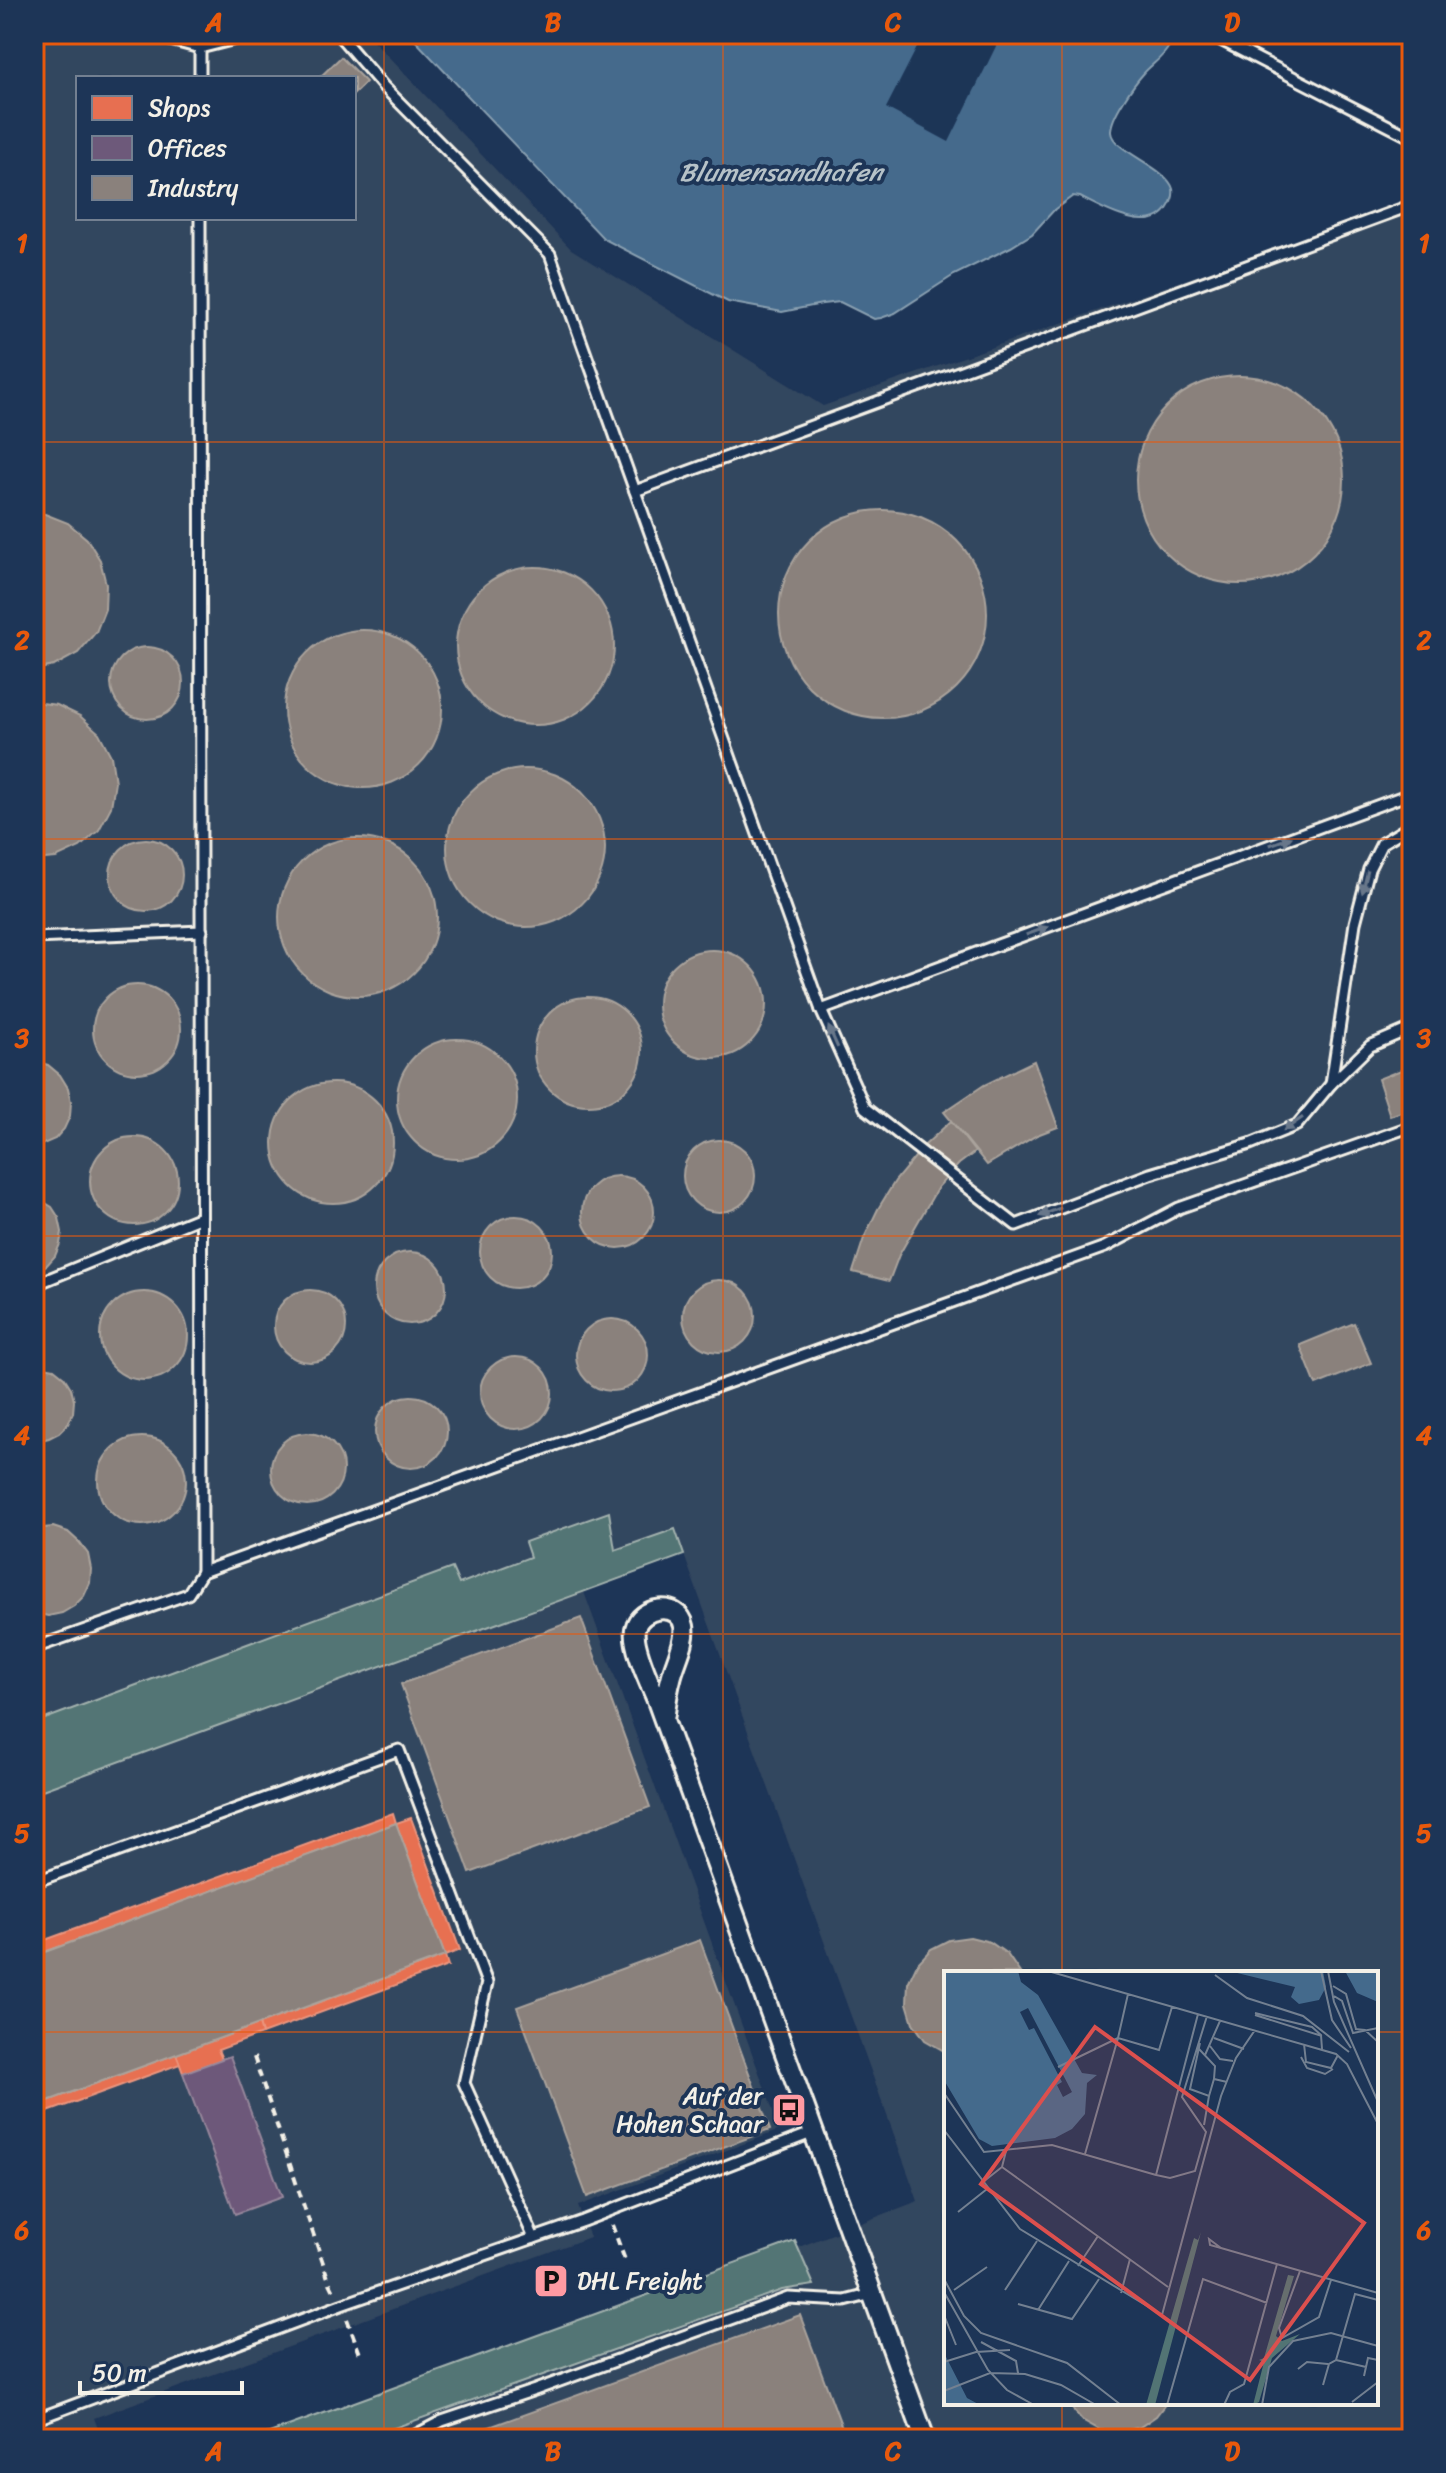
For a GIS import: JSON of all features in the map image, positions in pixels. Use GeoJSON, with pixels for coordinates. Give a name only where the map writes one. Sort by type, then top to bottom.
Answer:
{"type":"FeatureCollection","features":[{"type":"Feature","properties":{"kind":"street"},"geometry":{"type":"LineString","coordinates":[[664,1720],[670,1680],[685,1628],[680,1616],[669,1609],[657,1609],[644,1616],[635,1626],[635,1641],[925,2439]]}},
{"type":"Feature","properties":{"kind":"lane"},"geometry":{"type":"LineString","coordinates":[[148,34],[200,48],[255,34]]}},
{"type":"Feature","properties":{"kind":"lane"},"geometry":{"type":"LineString","coordinates":[[338,34],[383,86],[550,254],[821,1010],[865,1108],[1016,1225],[1150,1174],[1250,1144],[1297,1125],[1331,1084],[1370,1046],[1412,1028]]}},
{"type":"Feature","properties":{"kind":"lane"},"geometry":{"type":"LineString","coordinates":[[1209,34],[1412,138]]}},
{"type":"Feature","properties":{"kind":"lane"},"geometry":{"type":"LineString","coordinates":[[200,48],[200,76]]}},
{"type":"Feature","properties":{"kind":"lane"},"geometry":{"type":"LineString","coordinates":[[635,491],[1412,205]]}},
{"type":"Feature","properties":{"kind":"lane"},"geometry":{"type":"LineString","coordinates":[[34,1648],[188,1594],[202,1572],[200,220]]}},
{"type":"Feature","properties":{"kind":"lane"},"geometry":{"type":"LineString","coordinates":[[821,1010],[1412,793]]}},
{"type":"Feature","properties":{"kind":"lane"},"geometry":{"type":"LineString","coordinates":[[1331,1084],[1355,923],[1369,869],[1382,843],[1412,825]]}},
{"type":"Feature","properties":{"kind":"lane"},"geometry":{"type":"LineString","coordinates":[[34,938],[202,931]]}},
{"type":"Feature","properties":{"kind":"lane"},"geometry":{"type":"LineString","coordinates":[[202,1572],[1105,1247],[1179,1208],[1412,1126]]}},
{"type":"Feature","properties":{"kind":"lane"},"geometry":{"type":"LineString","coordinates":[[34,1285],[201,1217]]}},
{"type":"Feature","properties":{"kind":"lane"},"geometry":{"type":"LineString","coordinates":[[34,1882],[399,1750],[487,1983],[464,2083],[534,2238]]}},
{"type":"Feature","properties":{"kind":"lane"},"geometry":{"type":"LineString","coordinates":[[34,2420],[341,2305],[607,2212],[814,2132]]}},
{"type":"Feature","properties":{"kind":"lane"},"geometry":{"type":"LineString","coordinates":[[408,2439],[442,2421],[788,2298],[845,2301],[872,2294]]}},
{"type":"Feature","properties":{"kind":"path"},"geometry":{"type":"LineString","coordinates":[[254,2057],[329,2281],[360,2354]]}},
{"type":"Feature","properties":{"kind":"path"},"geometry":{"type":"LineString","coordinates":[[607,2212],[625,2260]]}},
{"type":"Feature","properties":{"kind":"shaded area"},"geometry":{"type":"Polygon","coordinates":[[[34,34],[367,34],[571,249],[823,406],[1412,201],[1412,2439],[307,2439],[918,2201],[675,1530],[615,1550],[609,1513],[526,1542],[530,1557],[458,1584],[453,1569],[34,1723],[34,34]]]}},
{"type":"Feature","properties":{"kind":"shaded area","name":"DHL Freight"},"geometry":{"type":"Polygon","coordinates":[[[584,1592],[780,2130],[578,2206],[590,2237],[94,2418],[102,2439],[34,2439],[34,1793],[584,1592]]]}},
{"type":"Feature","properties":{"kind":"green space"},"geometry":{"type":"Polygon","coordinates":[[[609,1512],[615,1550],[675,1529],[684,1555],[34,1793],[34,1723],[452,1568],[459,1584],[530,1557],[525,1542],[609,1512]]]}},
{"type":"Feature","properties":{"kind":"green space"},"geometry":{"type":"Polygon","coordinates":[[[795,2241],[814,2285],[782,2290],[377,2434],[374,2439],[253,2439],[795,2241]]]}},
{"type":"Feature","properties":{"kind":"water","name":"Blumensandhafen"},"geometry":{"type":"Polygon","coordinates":[[[409,34],[1172,34],[1167,50],[1123,101],[1111,132],[1120,146],[1169,181],[1173,196],[1161,215],[1139,220],[1073,196],[1055,209],[1032,234],[954,275],[895,313],[881,318],[874,319],[840,302],[782,312],[728,302],[604,239],[409,34]]]}},
{"type":"Feature","properties":{"kind":"pier"},"geometry":{"type":"Polygon","coordinates":[[[924,34],[956,34],[968,40],[972,34],[1002,34],[949,142],[886,108],[924,34]]]}},
{"type":"Feature","properties":{"kind":"building: Shops"},"geometry":{"type":"Polygon","coordinates":[[[393,1813],[396,1823],[34,1956],[34,1944],[393,1813]]]}},
{"type":"Feature","properties":{"kind":"building: Shops"},"geometry":{"type":"Polygon","coordinates":[[[411,1818],[460,1950],[445,1956],[396,1823],[411,1818]]]}},
{"type":"Feature","properties":{"kind":"building: Shops"},"geometry":{"type":"Polygon","coordinates":[[[445,1956],[448,1966],[262,2034],[259,2024],[445,1956]]]}},
{"type":"Feature","properties":{"kind":"building: Shops"},"geometry":{"type":"Polygon","coordinates":[[[259,2024],[262,2034],[218,2050],[222,2059],[183,2073],[176,2054],[259,2024]]]}},
{"type":"Feature","properties":{"kind":"building: Shops"},"geometry":{"type":"Polygon","coordinates":[[[176,2054],[180,2064],[34,2117],[34,2106],[176,2054]]]}},
{"type":"Feature","properties":{"kind":"building: Offices"},"geometry":{"type":"Polygon","coordinates":[[[230,2056],[282,2197],[235,2214],[183,2073],[230,2056]]]}},
{"type":"Feature","properties":{"kind":"building: Industry"},"geometry":{"type":"Polygon","coordinates":[[[341,57],[366,82],[356,92],[356,76],[321,76],[341,57]]]}},
{"type":"Feature","properties":{"kind":"building: Industry"},"geometry":{"type":"Polygon","coordinates":[[[1240,376],[1280,384],[1313,407],[1336,440],[1344,480],[1336,520],[1313,553],[1280,576],[1240,584],[1200,576],[1167,553],[1144,520],[1136,480],[1144,440],[1167,407],[1200,384],[1240,376]]]}},
{"type":"Feature","properties":{"kind":"building: Industry"},"geometry":{"type":"Polygon","coordinates":[[[883,510],[923,518],[956,541],[979,574],[987,614],[979,654],[956,687],[923,710],[883,718],[843,710],[810,687],[787,654],[779,614],[787,574],[810,541],[843,518],[883,510]]]}},
{"type":"Feature","properties":{"kind":"building: Industry"},"geometry":{"type":"Polygon","coordinates":[[[34,513],[68,523],[87,539],[100,560],[106,584],[105,609],[96,632],[78,653],[54,666],[34,670],[34,513]]]}},
{"type":"Feature","properties":{"kind":"building: Industry"},"geometry":{"type":"Polygon","coordinates":[[[535,567],[565,573],[591,590],[608,616],[614,646],[608,676],[591,702],[565,719],[535,725],[505,719],[479,702],[462,676],[456,646],[462,616],[479,590],[505,573],[535,567]]]}},
{"type":"Feature","properties":{"kind":"building: Industry"},"geometry":{"type":"Polygon","coordinates":[[[363,630],[393,636],[419,653],[436,679],[442,709],[436,739],[419,765],[393,782],[363,788],[333,782],[307,765],[290,739],[284,709],[290,679],[307,653],[333,636],[363,630]]]}},
{"type":"Feature","properties":{"kind":"building: Industry"},"geometry":{"type":"Polygon","coordinates":[[[147,647],[167,653],[177,663],[183,683],[177,703],[167,713],[147,719],[127,713],[117,703],[111,683],[117,663],[127,653],[147,647]]]}},
{"type":"Feature","properties":{"kind":"building: Industry"},"geometry":{"type":"Polygon","coordinates":[[[34,702],[57,705],[80,716],[99,733],[111,756],[115,782],[111,807],[99,830],[80,847],[56,858],[34,860],[34,702]]]}},
{"type":"Feature","properties":{"kind":"building: Industry"},"geometry":{"type":"Polygon","coordinates":[[[526,769],[556,775],[582,792],[599,818],[605,848],[599,878],[582,904],[556,921],[526,927],[496,921],[470,904],[453,878],[447,848],[453,818],[470,792],[496,775],[526,769]]]}},
{"type":"Feature","properties":{"kind":"building: Industry"},"geometry":{"type":"Polygon","coordinates":[[[358,838],[388,844],[414,861],[431,887],[437,917],[431,947],[414,973],[388,990],[358,996],[328,990],[302,973],[285,947],[279,917],[285,887],[302,861],[328,844],[358,838]]]}},
{"type":"Feature","properties":{"kind":"building: Industry"},"geometry":{"type":"Polygon","coordinates":[[[146,839],[166,845],[176,855],[182,875],[176,895],[166,905],[146,911],[126,905],[116,895],[110,875],[116,855],[126,845],[146,839]]]}},
{"type":"Feature","properties":{"kind":"building: Industry"},"geometry":{"type":"Polygon","coordinates":[[[712,950],[733,954],[750,966],[762,983],[766,1004],[762,1025],[750,1042],[733,1054],[712,1058],[691,1054],[674,1042],[662,1025],[658,1004],[662,983],[674,966],[691,954],[712,950]]]}},
{"type":"Feature","properties":{"kind":"building: Industry"},"geometry":{"type":"Polygon","coordinates":[[[137,985],[154,989],[168,998],[177,1012],[181,1029],[177,1046],[168,1060],[154,1069],[137,1073],[120,1069],[106,1060],[97,1046],[93,1029],[97,1012],[106,998],[120,989],[137,985]]]}},
{"type":"Feature","properties":{"kind":"building: Industry"},"geometry":{"type":"Polygon","coordinates":[[[588,997],[609,1001],[626,1013],[638,1030],[642,1051],[638,1072],[626,1089],[609,1101],[588,1105],[567,1101],[550,1089],[538,1072],[534,1051],[538,1030],[550,1013],[567,1001],[588,997]]]}},
{"type":"Feature","properties":{"kind":"building: Industry"},"geometry":{"type":"Polygon","coordinates":[[[457,1039],[480,1044],[499,1057],[512,1076],[517,1099],[512,1122],[499,1141],[480,1154],[457,1159],[434,1154],[415,1141],[402,1122],[397,1099],[402,1076],[415,1057],[434,1044],[457,1039]]]}},
{"type":"Feature","properties":{"kind":"building: Industry"},"geometry":{"type":"Polygon","coordinates":[[[1412,1051],[1412,1108],[1390,1116],[1378,1079],[1409,1067],[1404,1054],[1412,1051]]]}},
{"type":"Feature","properties":{"kind":"building: Industry"},"geometry":{"type":"Polygon","coordinates":[[[34,1061],[48,1065],[60,1075],[68,1088],[71,1102],[70,1116],[64,1129],[55,1139],[34,1148],[34,1061]]]}},
{"type":"Feature","properties":{"kind":"building: Industry"},"geometry":{"type":"Polygon","coordinates":[[[1034,1061],[1058,1127],[1037,1135],[987,1165],[944,1112],[984,1085],[1034,1061]]]}},
{"type":"Feature","properties":{"kind":"building: Industry"},"geometry":{"type":"Polygon","coordinates":[[[333,1083],[356,1088],[375,1101],[388,1120],[393,1143],[388,1166],[375,1185],[356,1198],[333,1203],[310,1198],[291,1185],[278,1166],[273,1143],[278,1120],[291,1101],[310,1088],[333,1083]]]}},
{"type":"Feature","properties":{"kind":"building: Industry"},"geometry":{"type":"Polygon","coordinates":[[[951,1121],[975,1152],[938,1187],[899,1255],[889,1281],[853,1272],[864,1238],[895,1181],[925,1145],[951,1121]]]}},
{"type":"Feature","properties":{"kind":"building: Industry"},"geometry":{"type":"Polygon","coordinates":[[[134,1137],[151,1141],[165,1150],[174,1164],[178,1181],[174,1198],[165,1212],[151,1221],[134,1225],[117,1221],[103,1212],[94,1198],[90,1181],[94,1164],[103,1150],[117,1141],[134,1137]]]}},
{"type":"Feature","properties":{"kind":"building: Industry"},"geometry":{"type":"Polygon","coordinates":[[[719,1140],[739,1146],[749,1156],[755,1176],[749,1196],[739,1206],[719,1212],[699,1206],[689,1196],[683,1176],[689,1156],[699,1146],[719,1140]]]}},
{"type":"Feature","properties":{"kind":"building: Industry"},"geometry":{"type":"Polygon","coordinates":[[[618,1176],[638,1182],[648,1192],[654,1212],[648,1232],[638,1242],[618,1248],[598,1242],[588,1232],[582,1212],[588,1192],[598,1182],[618,1176]]]}},
{"type":"Feature","properties":{"kind":"building: Industry"},"geometry":{"type":"Polygon","coordinates":[[[34,1196],[52,1207],[59,1218],[62,1232],[55,1256],[47,1265],[34,1271],[34,1196]]]}},
{"type":"Feature","properties":{"kind":"building: Industry"},"geometry":{"type":"Polygon","coordinates":[[[516,1216],[536,1222],[546,1232],[552,1252],[546,1272],[536,1282],[516,1288],[496,1282],[486,1272],[480,1252],[486,1232],[496,1222],[516,1216]]]}},
{"type":"Feature","properties":{"kind":"building: Industry"},"geometry":{"type":"Polygon","coordinates":[[[410,1252],[430,1258],[440,1268],[446,1288],[440,1308],[430,1318],[410,1324],[390,1318],[380,1308],[374,1288],[380,1268],[390,1258],[410,1252]]]}},
{"type":"Feature","properties":{"kind":"building: Industry"},"geometry":{"type":"Polygon","coordinates":[[[719,1280],[739,1286],[749,1296],[755,1316],[749,1336],[739,1346],[719,1352],[699,1346],[689,1336],[683,1316],[689,1296],[699,1286],[719,1280]]]}},
{"type":"Feature","properties":{"kind":"building: Industry"},"geometry":{"type":"Polygon","coordinates":[[[310,1290],[330,1296],[340,1306],[346,1326],[340,1346],[330,1356],[310,1362],[290,1356],[280,1346],[274,1326],[280,1306],[290,1296],[310,1290]]]}},
{"type":"Feature","properties":{"kind":"building: Industry"},"geometry":{"type":"Polygon","coordinates":[[[144,1292],[161,1295],[175,1305],[185,1319],[188,1336],[185,1353],[175,1367],[161,1377],[144,1380],[127,1377],[113,1367],[103,1353],[100,1336],[103,1319],[113,1305],[127,1295],[144,1292]]]}},
{"type":"Feature","properties":{"kind":"building: Industry"},"geometry":{"type":"Polygon","coordinates":[[[612,1319],[632,1325],[642,1335],[648,1355],[642,1375],[632,1385],[612,1391],[592,1385],[582,1375],[576,1355],[582,1335],[592,1325],[612,1319]]]}},
{"type":"Feature","properties":{"kind":"building: Industry"},"geometry":{"type":"Polygon","coordinates":[[[1354,1323],[1371,1363],[1316,1385],[1300,1345],[1354,1323]]]}},
{"type":"Feature","properties":{"kind":"building: Industry"},"geometry":{"type":"Polygon","coordinates":[[[516,1357],[536,1363],[546,1373],[552,1393],[546,1413],[536,1423],[516,1429],[496,1423],[486,1413],[480,1393],[486,1373],[496,1363],[516,1357]]]}},
{"type":"Feature","properties":{"kind":"building: Industry"},"geometry":{"type":"Polygon","coordinates":[[[34,1365],[54,1369],[64,1377],[74,1401],[68,1424],[59,1433],[37,1441],[34,1440],[34,1365]]]}},
{"type":"Feature","properties":{"kind":"building: Industry"},"geometry":{"type":"Polygon","coordinates":[[[411,1396],[431,1402],[441,1412],[447,1432],[441,1452],[431,1462],[411,1468],[391,1462],[381,1452],[375,1432],[381,1412],[391,1402],[411,1396]]]}},
{"type":"Feature","properties":{"kind":"building: Industry"},"geometry":{"type":"Polygon","coordinates":[[[307,1433],[327,1439],[337,1449],[343,1469],[337,1489],[327,1499],[307,1505],[287,1499],[277,1489],[271,1469],[277,1449],[287,1439],[307,1433]]]}},
{"type":"Feature","properties":{"kind":"building: Industry"},"geometry":{"type":"Polygon","coordinates":[[[142,1437],[159,1441],[173,1450],[182,1464],[186,1481],[182,1498],[173,1512],[159,1521],[142,1525],[125,1521],[111,1512],[102,1498],[98,1481],[102,1464],[111,1450],[125,1441],[142,1437]]]}},
{"type":"Feature","properties":{"kind":"building: Industry"},"geometry":{"type":"Polygon","coordinates":[[[53,1527],[68,1532],[79,1542],[88,1554],[91,1569],[90,1583],[84,1596],[62,1613],[48,1616],[34,1613],[34,1529],[53,1527]]]}},
{"type":"Feature","properties":{"kind":"building: Industry"},"geometry":{"type":"Polygon","coordinates":[[[581,1618],[650,1807],[470,1873],[401,1684],[581,1618]]]}},
{"type":"Feature","properties":{"kind":"building: Industry"},"geometry":{"type":"Polygon","coordinates":[[[396,1823],[445,1956],[34,2106],[34,1956],[396,1823]]]}},
{"type":"Feature","properties":{"kind":"building: Industry"},"geometry":{"type":"Polygon","coordinates":[[[970,1937],[990,1942],[1007,1954],[1019,1971],[944,1971],[944,2051],[925,2040],[913,2023],[907,2003],[908,1983],[917,1964],[931,1949],[949,1940],[970,1937]]]}},
{"type":"Feature","properties":{"kind":"building: Industry"},"geometry":{"type":"Polygon","coordinates":[[[700,1940],[770,2130],[587,2197],[517,2007],[700,1940]]]}},
{"type":"Feature","properties":{"kind":"building: Industry"},"geometry":{"type":"Polygon","coordinates":[[[800,2315],[846,2438],[860,2435],[862,2439],[456,2439],[800,2315]]]}},
{"type":"Feature","properties":{"kind":"building: Industry"},"geometry":{"type":"Polygon","coordinates":[[[1069,2405],[1164,2405],[1156,2416],[1140,2427],[1120,2432],[1100,2430],[1082,2420],[1069,2405]]]}},
{"type":"Feature","properties":{"kind":"place","name":"Auf der Hohen Schaar"},"geometry":{"type":"Point","coordinates":[789,2110]}},
{"type":"Feature","properties":{"kind":"place","name":"DHL Freight"},"geometry":{"type":"Point","coordinates":[551,2281]}}]}
